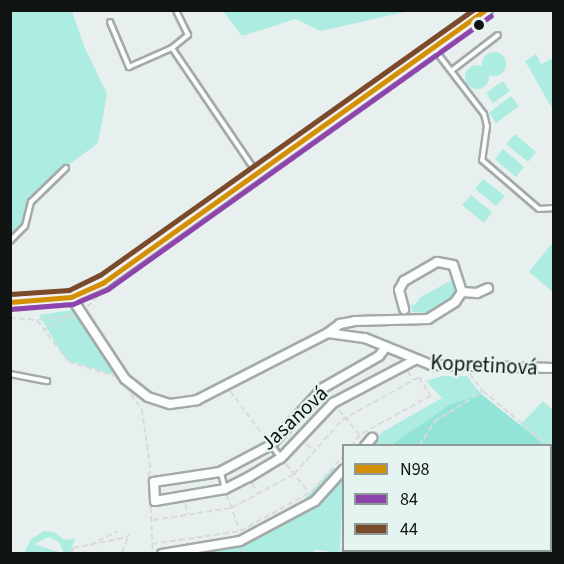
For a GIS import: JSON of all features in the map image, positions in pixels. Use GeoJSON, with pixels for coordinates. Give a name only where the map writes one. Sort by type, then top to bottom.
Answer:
{"type":"FeatureCollection","features":[{"type":"Feature","properties":{"kind":"street"},"geometry":{"type":"LineString","coordinates":[[10,302],[71,297],[104,282],[437,53],[487,10]]}},
{"type":"Feature","properties":{"kind":"street"},"geometry":{"type":"LineString","coordinates":[[71,297],[78,313],[125,380],[148,397],[171,404],[197,400],[328,333],[340,324],[355,321],[428,319],[455,302],[462,292],[453,265],[437,262],[404,281],[399,290],[404,309]]}},
{"type":"Feature","properties":{"kind":"street"},"geometry":{"type":"LineString","coordinates":[[462,292],[477,293],[488,288]]}},
{"type":"Feature","properties":{"kind":"street"},"geometry":{"type":"LineString","coordinates":[[328,333],[365,338],[415,360]]}},
{"type":"Feature","properties":{"kind":"street","name":"Jasanová"},"geometry":{"type":"LineString","coordinates":[[386,347],[379,356],[322,387],[271,445],[220,472],[154,482],[155,501],[225,489],[281,458],[333,403],[415,360]]}},
{"type":"Feature","properties":{"kind":"street","name":"Kopretinová"},"geometry":{"type":"LineString","coordinates":[[415,360],[465,368],[554,368]]}},
{"type":"Feature","properties":{"kind":"street"},"geometry":{"type":"LineString","coordinates":[[367,444],[372,438]]}},
{"type":"Feature","properties":{"kind":"street"},"geometry":{"type":"LineString","coordinates":[[162,554],[240,541],[315,501],[342,471]]}},
{"type":"Feature","properties":{"kind":"lane"},"geometry":{"type":"LineString","coordinates":[[110,22],[129,67],[172,48],[188,35],[176,10]]}},
{"type":"Feature","properties":{"kind":"lane"},"geometry":{"type":"LineString","coordinates":[[451,71],[498,35]]}},
{"type":"Feature","properties":{"kind":"lane"},"geometry":{"type":"LineString","coordinates":[[172,48],[258,176]]}},
{"type":"Feature","properties":{"kind":"lane"},"geometry":{"type":"LineString","coordinates":[[437,53],[484,114],[487,126],[482,160],[539,209],[554,208]]}},
{"type":"Feature","properties":{"kind":"lane"},"geometry":{"type":"LineString","coordinates":[[10,241],[25,226],[31,202],[66,168]]}},
{"type":"Feature","properties":{"kind":"lane"},"geometry":{"type":"LineString","coordinates":[[10,374],[47,381]]}},
{"type":"Feature","properties":{"kind":"lane"},"geometry":{"type":"LineString","coordinates":[[271,445],[281,458]]}},
{"type":"Feature","properties":{"kind":"lane"},"geometry":{"type":"LineString","coordinates":[[220,472],[225,489]]}},
{"type":"Feature","properties":{"kind":"path"},"geometry":{"type":"LineString","coordinates":[[242,196],[437,53]]}},
{"type":"Feature","properties":{"kind":"path"},"geometry":{"type":"LineString","coordinates":[[150,261],[196,228]]}},
{"type":"Feature","properties":{"kind":"path"},"geometry":{"type":"LineString","coordinates":[[107,291],[131,275]]}},
{"type":"Feature","properties":{"kind":"path"},"geometry":{"type":"LineString","coordinates":[[43,330],[78,313],[99,294]]}},
{"type":"Feature","properties":{"kind":"path"},"geometry":{"type":"LineString","coordinates":[[10,318],[37,320],[78,313]]}},
{"type":"Feature","properties":{"kind":"path"},"geometry":{"type":"LineString","coordinates":[[37,320],[69,362],[118,377]]}},
{"type":"Feature","properties":{"kind":"path"},"geometry":{"type":"LineString","coordinates":[[405,365],[413,381]]}},
{"type":"Feature","properties":{"kind":"path"},"geometry":{"type":"LineString","coordinates":[[465,368],[483,391],[548,444]]}},
{"type":"Feature","properties":{"kind":"path"},"geometry":{"type":"LineString","coordinates":[[153,520],[231,508],[241,503],[294,474],[346,418],[419,377],[429,397],[360,435],[353,444]]}},
{"type":"Feature","properties":{"kind":"path"},"geometry":{"type":"LineString","coordinates":[[128,389],[142,409],[151,471],[147,484]]}},
{"type":"Feature","properties":{"kind":"path"},"geometry":{"type":"LineString","coordinates":[[229,390],[271,445]]}},
{"type":"Feature","properties":{"kind":"path"},"geometry":{"type":"LineString","coordinates":[[394,390],[396,394]]}},
{"type":"Feature","properties":{"kind":"path"},"geometry":{"type":"LineString","coordinates":[[420,444],[434,422],[483,391]]}},
{"type":"Feature","properties":{"kind":"path"},"geometry":{"type":"LineString","coordinates":[[371,393],[378,404]]}},
{"type":"Feature","properties":{"kind":"path"},"geometry":{"type":"LineString","coordinates":[[142,409],[147,402]]}},
{"type":"Feature","properties":{"kind":"path"},"geometry":{"type":"LineString","coordinates":[[333,403],[360,435]]}},
{"type":"Feature","properties":{"kind":"path"},"geometry":{"type":"LineString","coordinates":[[358,410],[360,414]]}},
{"type":"Feature","properties":{"kind":"path"},"geometry":{"type":"LineString","coordinates":[[330,434],[333,437]]}},
{"type":"Feature","properties":{"kind":"path"},"geometry":{"type":"LineString","coordinates":[[308,445],[319,452]]}},
{"type":"Feature","properties":{"kind":"path"},"geometry":{"type":"LineString","coordinates":[[152,544],[240,531],[310,493],[342,457]]}},
{"type":"Feature","properties":{"kind":"path"},"geometry":{"type":"LineString","coordinates":[[302,465],[305,468]]}},
{"type":"Feature","properties":{"kind":"path"},"geometry":{"type":"LineString","coordinates":[[292,470],[310,493]]}},
{"type":"Feature","properties":{"kind":"path"},"geometry":{"type":"LineString","coordinates":[[278,483],[280,487]]}},
{"type":"Feature","properties":{"kind":"path"},"geometry":{"type":"LineString","coordinates":[[254,486],[262,497]]}},
{"type":"Feature","properties":{"kind":"path"},"geometry":{"type":"LineString","coordinates":[[230,502],[240,531]]}},
{"type":"Feature","properties":{"kind":"path"},"geometry":{"type":"LineString","coordinates":[[241,503],[243,507]]}},
{"type":"Feature","properties":{"kind":"path"},"geometry":{"type":"LineString","coordinates":[[186,506],[188,515]]}},
{"type":"Feature","properties":{"kind":"path"},"geometry":{"type":"LineString","coordinates":[[213,511],[214,515]]}},
{"type":"Feature","properties":{"kind":"path"},"geometry":{"type":"LineString","coordinates":[[151,514],[153,554]]}},
{"type":"Feature","properties":{"kind":"path"},"geometry":{"type":"LineString","coordinates":[[192,514],[193,519]]}},
{"type":"Feature","properties":{"kind":"path"},"geometry":{"type":"LineString","coordinates":[[171,517],[172,522]]}},
{"type":"Feature","properties":{"kind":"path"},"geometry":{"type":"LineString","coordinates":[[88,546],[118,531]]}},
{"type":"Feature","properties":{"kind":"path"},"geometry":{"type":"LineString","coordinates":[[71,554],[73,548],[129,535],[123,552],[117,554]]}},
{"type":"Feature","properties":{"kind":"green space"},"geometry":{"type":"Polygon","coordinates":[[[11,11],[72,11],[84,46],[107,94],[98,143],[38,188],[29,202],[24,225],[11,238],[11,11]]]}},
{"type":"Feature","properties":{"kind":"green space"},"geometry":{"type":"Polygon","coordinates":[[[223,11],[409,11],[321,31],[296,19],[242,36],[223,11]]]}},
{"type":"Feature","properties":{"kind":"green space"},"geometry":{"type":"Polygon","coordinates":[[[494,52],[502,56],[506,64],[502,72],[494,76],[486,72],[482,64],[486,56],[494,52]]]}},
{"type":"Feature","properties":{"kind":"green space"},"geometry":{"type":"Polygon","coordinates":[[[536,54],[541,64],[553,58],[553,110],[525,61],[536,54]]]}},
{"type":"Feature","properties":{"kind":"green space"},"geometry":{"type":"Polygon","coordinates":[[[477,65],[485,69],[489,77],[485,85],[477,89],[469,85],[465,77],[469,69],[477,65]]]}},
{"type":"Feature","properties":{"kind":"green space"},"geometry":{"type":"Polygon","coordinates":[[[503,81],[510,91],[493,103],[486,93],[503,81]]]}},
{"type":"Feature","properties":{"kind":"green space"},"geometry":{"type":"Polygon","coordinates":[[[511,96],[519,106],[496,123],[489,113],[511,96]]]}},
{"type":"Feature","properties":{"kind":"green space"},"geometry":{"type":"Polygon","coordinates":[[[515,134],[536,152],[528,162],[506,144],[515,134]]]}},
{"type":"Feature","properties":{"kind":"green space"},"geometry":{"type":"Polygon","coordinates":[[[503,149],[524,167],[516,177],[495,159],[503,149]]]}},
{"type":"Feature","properties":{"kind":"green space"},"geometry":{"type":"Polygon","coordinates":[[[483,179],[505,196],[496,206],[475,189],[483,179]]]}},
{"type":"Feature","properties":{"kind":"green space"},"geometry":{"type":"Polygon","coordinates":[[[471,195],[492,212],[484,223],[462,205],[471,195]]]}},
{"type":"Feature","properties":{"kind":"green space"},"geometry":{"type":"Polygon","coordinates":[[[553,242],[553,292],[529,272],[553,242]]]}},
{"type":"Feature","properties":{"kind":"green space"},"geometry":{"type":"Polygon","coordinates":[[[454,279],[458,287],[452,298],[427,313],[412,312],[411,305],[416,304],[419,298],[454,279]]]}},
{"type":"Feature","properties":{"kind":"green space"},"geometry":{"type":"Polygon","coordinates":[[[72,310],[115,375],[66,360],[39,315],[72,310]]]}},
{"type":"Feature","properties":{"kind":"green space"},"geometry":{"type":"Polygon","coordinates":[[[442,376],[467,376],[481,394],[449,405],[392,444],[373,444],[382,432],[442,398],[426,381],[442,376]]]}},
{"type":"Feature","properties":{"kind":"green space"},"geometry":{"type":"Polygon","coordinates":[[[481,394],[544,444],[392,444],[449,405],[481,394]]]}},
{"type":"Feature","properties":{"kind":"green space"},"geometry":{"type":"Polygon","coordinates":[[[543,401],[553,410],[553,452],[552,444],[544,444],[520,425],[543,401]]]}},
{"type":"Feature","properties":{"kind":"green space"},"geometry":{"type":"Polygon","coordinates":[[[334,467],[337,469],[313,496],[302,502],[334,467]]]}},
{"type":"Feature","properties":{"kind":"green space"},"geometry":{"type":"Polygon","coordinates":[[[342,478],[340,553],[315,550],[313,554],[198,554],[244,546],[318,506],[342,478]]]}},
{"type":"Feature","properties":{"kind":"green space"},"geometry":{"type":"Polygon","coordinates":[[[552,502],[553,553],[340,553],[342,550],[342,552],[552,552],[552,502]]]}},
{"type":"Feature","properties":{"kind":"green space"},"geometry":{"type":"Polygon","coordinates":[[[44,531],[54,532],[65,540],[75,539],[70,553],[64,553],[59,542],[49,537],[34,544],[62,553],[24,553],[31,539],[44,531]]]}},
{"type":"Feature","properties":{"kind":"transit line","name":"44"},"geometry":{"type":"LineString","coordinates":[[10,294],[69,290],[100,275],[473,10]]}},
{"type":"Feature","properties":{"kind":"transit line","name":"N98"},"geometry":{"type":"LineString","coordinates":[[10,302],[71,297],[104,282],[486,10]]}},
{"type":"Feature","properties":{"kind":"transit line","name":"84"},"geometry":{"type":"LineString","coordinates":[[11,309],[73,304],[108,289],[491,16]]}}]}
